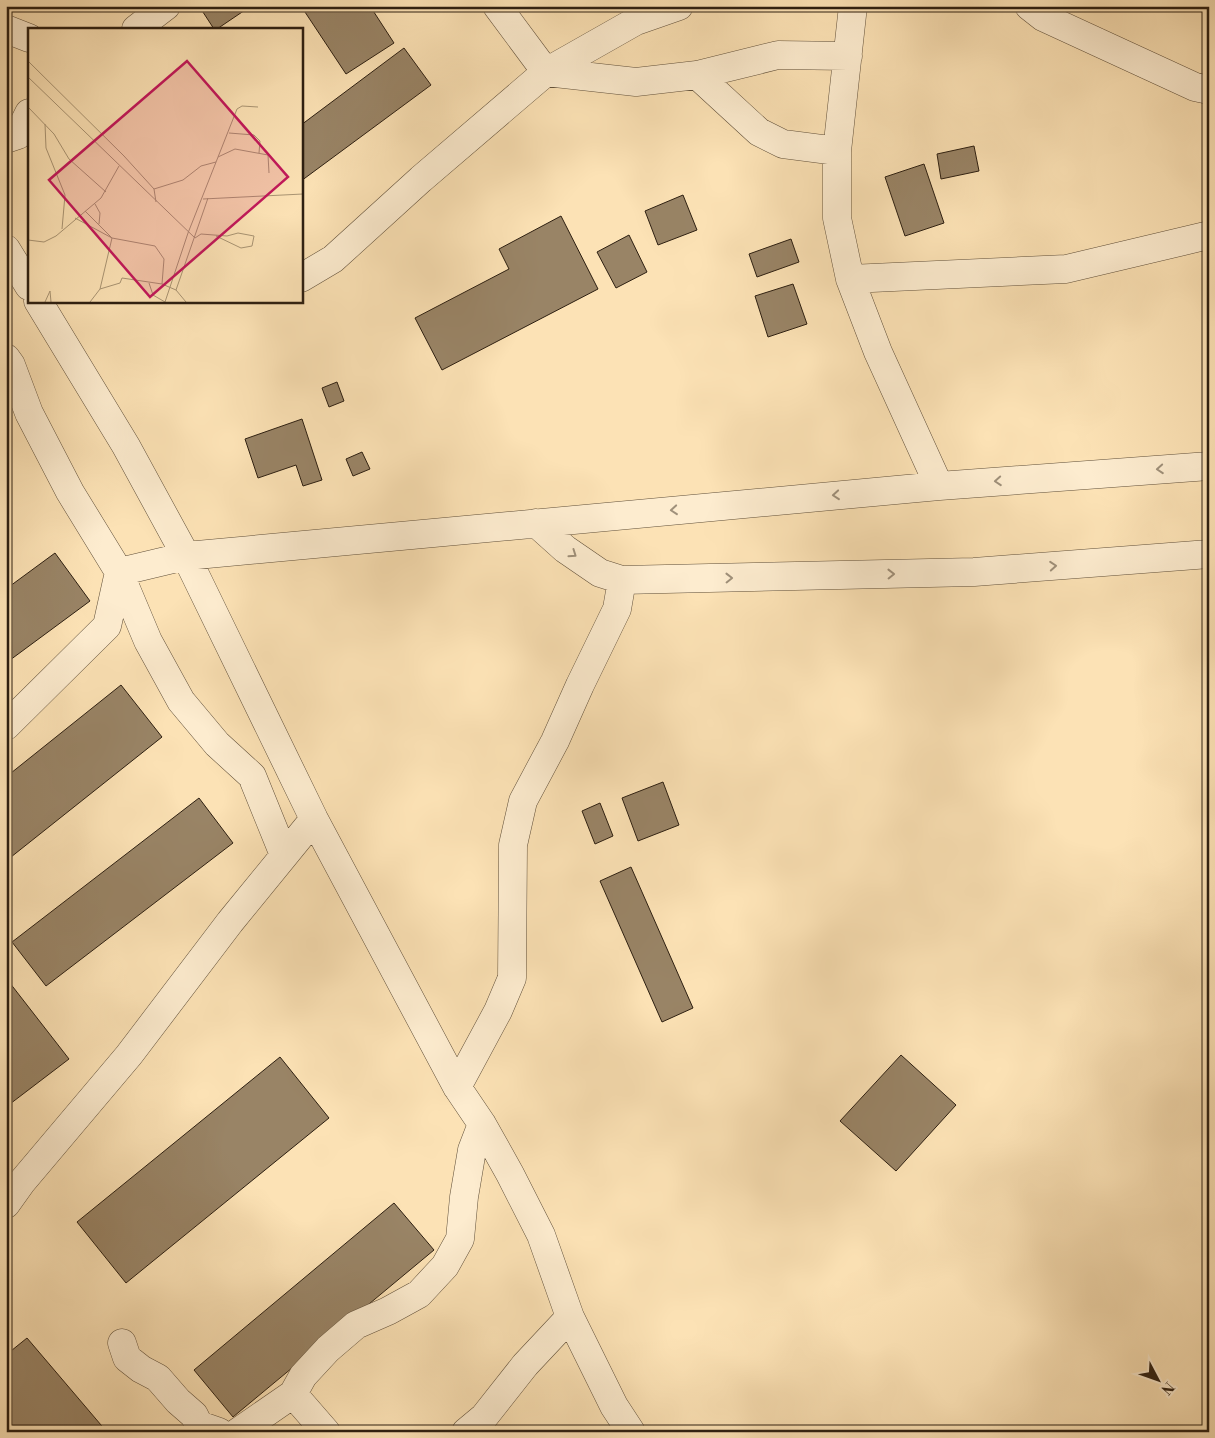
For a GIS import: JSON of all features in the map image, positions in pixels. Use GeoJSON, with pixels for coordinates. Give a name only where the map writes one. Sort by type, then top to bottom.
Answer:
{"type":"FeatureCollection","features":[{"type":"Feature","properties":{"kind":"street"},"geometry":{"type":"LineString","coordinates":[[137,28],[166,6]]}},
{"type":"Feature","properties":{"kind":"street"},"geometry":{"type":"LineString","coordinates":[[497,6],[546,72],[636,82],[697,75],[778,55],[848,56]]}},
{"type":"Feature","properties":{"kind":"street"},"geometry":{"type":"LineString","coordinates":[[302,277],[333,259],[421,179],[546,72],[636,21],[679,6]]}},
{"type":"Feature","properties":{"kind":"street"},"geometry":{"type":"LineString","coordinates":[[853,6],[837,150],[837,218],[850,279],[878,352],[939,486]]}},
{"type":"Feature","properties":{"kind":"street"},"geometry":{"type":"LineString","coordinates":[[1028,6],[1043,17],[1195,87],[1209,90]]}},
{"type":"Feature","properties":{"kind":"street"},"geometry":{"type":"LineString","coordinates":[[6,29],[28,38]]}},
{"type":"Feature","properties":{"kind":"street"},"geometry":{"type":"LineString","coordinates":[[697,75],[759,132],[783,144],[837,150]]}},
{"type":"Feature","properties":{"kind":"street"},"geometry":{"type":"LineString","coordinates":[[850,279],[1066,269],[1209,234]]}},
{"type":"Feature","properties":{"kind":"street"},"geometry":{"type":"LineString","coordinates":[[6,249],[28,284]]}},
{"type":"Feature","properties":{"kind":"street"},"geometry":{"type":"LineString","coordinates":[[39,302],[126,446],[186,556],[314,819],[457,1087],[482,1124],[510,1174],[541,1235],[570,1317],[614,1406],[631,1432]]}},
{"type":"Feature","properties":{"kind":"street"},"geometry":{"type":"LineString","coordinates":[[6,358],[11,365],[29,414],[70,492],[119,572],[148,641],[181,701],[217,744],[252,776],[284,855]]}},
{"type":"Feature","properties":{"kind":"street"},"geometry":{"type":"LineString","coordinates":[[119,572],[186,556],[939,486],[1209,466]]}},
{"type":"Feature","properties":{"kind":"street"},"geometry":{"type":"LineString","coordinates":[[536,523],[565,549],[600,573],[622,580],[974,572],[1209,554]]}},
{"type":"Feature","properties":{"kind":"street"},"geometry":{"type":"LineString","coordinates":[[11,718],[107,626],[119,572]]}},
{"type":"Feature","properties":{"kind":"street"},"geometry":{"type":"LineString","coordinates":[[457,1087],[498,1011],[512,978],[513,845],[523,800],[554,741],[617,609],[622,580]]}},
{"type":"Feature","properties":{"kind":"street"},"geometry":{"type":"LineString","coordinates":[[252,776],[274,737]]}},
{"type":"Feature","properties":{"kind":"street"},"geometry":{"type":"LineString","coordinates":[[6,1204],[20,1183],[129,1055],[230,922],[314,819]]}},
{"type":"Feature","properties":{"kind":"street"},"geometry":{"type":"LineString","coordinates":[[238,1432],[294,1394],[303,1376],[328,1349],[356,1325],[388,1311],[419,1294],[445,1266],[460,1239],[464,1197],[472,1150],[482,1124]]}},
{"type":"Feature","properties":{"kind":"street"},"geometry":{"type":"LineString","coordinates":[[466,1432],[484,1417],[524,1365],[570,1317]]}},
{"type":"Feature","properties":{"kind":"street"},"geometry":{"type":"LineString","coordinates":[[122,1343],[127,1358],[141,1369],[158,1378],[178,1401],[194,1415],[199,1425],[219,1432]]}},
{"type":"Feature","properties":{"kind":"street"},"geometry":{"type":"LineString","coordinates":[[294,1394],[326,1432]]}},
{"type":"Feature","properties":{"kind":"building"},"geometry":{"type":"Polygon","coordinates":[[[199,6],[251,6],[218,28],[213,28],[199,6]]]}},
{"type":"Feature","properties":{"kind":"building"},"geometry":{"type":"Polygon","coordinates":[[[301,6],[370,6],[394,43],[346,74],[301,6]]]}},
{"type":"Feature","properties":{"kind":"building"},"geometry":{"type":"Polygon","coordinates":[[[404,48],[431,85],[302,180],[302,124],[404,48]]]}},
{"type":"Feature","properties":{"kind":"building"},"geometry":{"type":"Polygon","coordinates":[[[974,146],[979,171],[941,179],[937,154],[974,146]]]}},
{"type":"Feature","properties":{"kind":"building"},"geometry":{"type":"Polygon","coordinates":[[[924,164],[944,223],[905,236],[885,177],[924,164]]]}},
{"type":"Feature","properties":{"kind":"building"},"geometry":{"type":"Polygon","coordinates":[[[683,195],[697,230],[658,245],[645,211],[683,195]]]}},
{"type":"Feature","properties":{"kind":"building"},"geometry":{"type":"Polygon","coordinates":[[[561,216],[598,289],[442,370],[415,318],[509,269],[499,249],[561,216]]]}},
{"type":"Feature","properties":{"kind":"building"},"geometry":{"type":"Polygon","coordinates":[[[629,235],[647,272],[616,288],[597,252],[629,235]]]}},
{"type":"Feature","properties":{"kind":"building"},"geometry":{"type":"Polygon","coordinates":[[[791,239],[799,262],[757,277],[749,254],[791,239]]]}},
{"type":"Feature","properties":{"kind":"building"},"geometry":{"type":"Polygon","coordinates":[[[793,284],[807,324],[768,337],[755,296],[793,284]]]}},
{"type":"Feature","properties":{"kind":"building"},"geometry":{"type":"Polygon","coordinates":[[[337,382],[344,401],[329,407],[322,388],[337,382]]]}},
{"type":"Feature","properties":{"kind":"building"},"geometry":{"type":"Polygon","coordinates":[[[302,419],[322,480],[303,486],[296,465],[258,478],[245,439],[302,419]]]}},
{"type":"Feature","properties":{"kind":"building"},"geometry":{"type":"Polygon","coordinates":[[[362,452],[370,469],[353,476],[346,459],[362,452]]]}},
{"type":"Feature","properties":{"kind":"building"},"geometry":{"type":"Polygon","coordinates":[[[55,553],[90,601],[6,663],[6,589],[55,553]]]}},
{"type":"Feature","properties":{"kind":"building"},"geometry":{"type":"Polygon","coordinates":[[[121,685],[162,737],[6,861],[6,777],[121,685]]]}},
{"type":"Feature","properties":{"kind":"building"},"geometry":{"type":"Polygon","coordinates":[[[663,782],[679,825],[638,841],[622,798],[663,782]]]}},
{"type":"Feature","properties":{"kind":"building"},"geometry":{"type":"Polygon","coordinates":[[[199,798],[233,843],[46,986],[12,942],[199,798]]]}},
{"type":"Feature","properties":{"kind":"building"},"geometry":{"type":"Polygon","coordinates":[[[600,803],[613,836],[595,844],[582,811],[600,803]]]}},
{"type":"Feature","properties":{"kind":"building"},"geometry":{"type":"Polygon","coordinates":[[[631,867],[693,1008],[662,1022],[600,881],[631,867]]]}},
{"type":"Feature","properties":{"kind":"building"},"geometry":{"type":"Polygon","coordinates":[[[6,978],[69,1059],[6,1107],[6,978]]]}},
{"type":"Feature","properties":{"kind":"building"},"geometry":{"type":"Polygon","coordinates":[[[901,1055],[956,1105],[896,1171],[840,1121],[901,1055]]]}},
{"type":"Feature","properties":{"kind":"building"},"geometry":{"type":"Polygon","coordinates":[[[280,1057],[329,1118],[126,1283],[77,1222],[280,1057]]]}},
{"type":"Feature","properties":{"kind":"building"},"geometry":{"type":"Polygon","coordinates":[[[394,1203],[434,1250],[233,1417],[194,1370],[394,1203]]]}},
{"type":"Feature","properties":{"kind":"building"},"geometry":{"type":"Polygon","coordinates":[[[27,1338],[107,1432],[6,1432],[6,1355],[27,1338]]]}}]}
